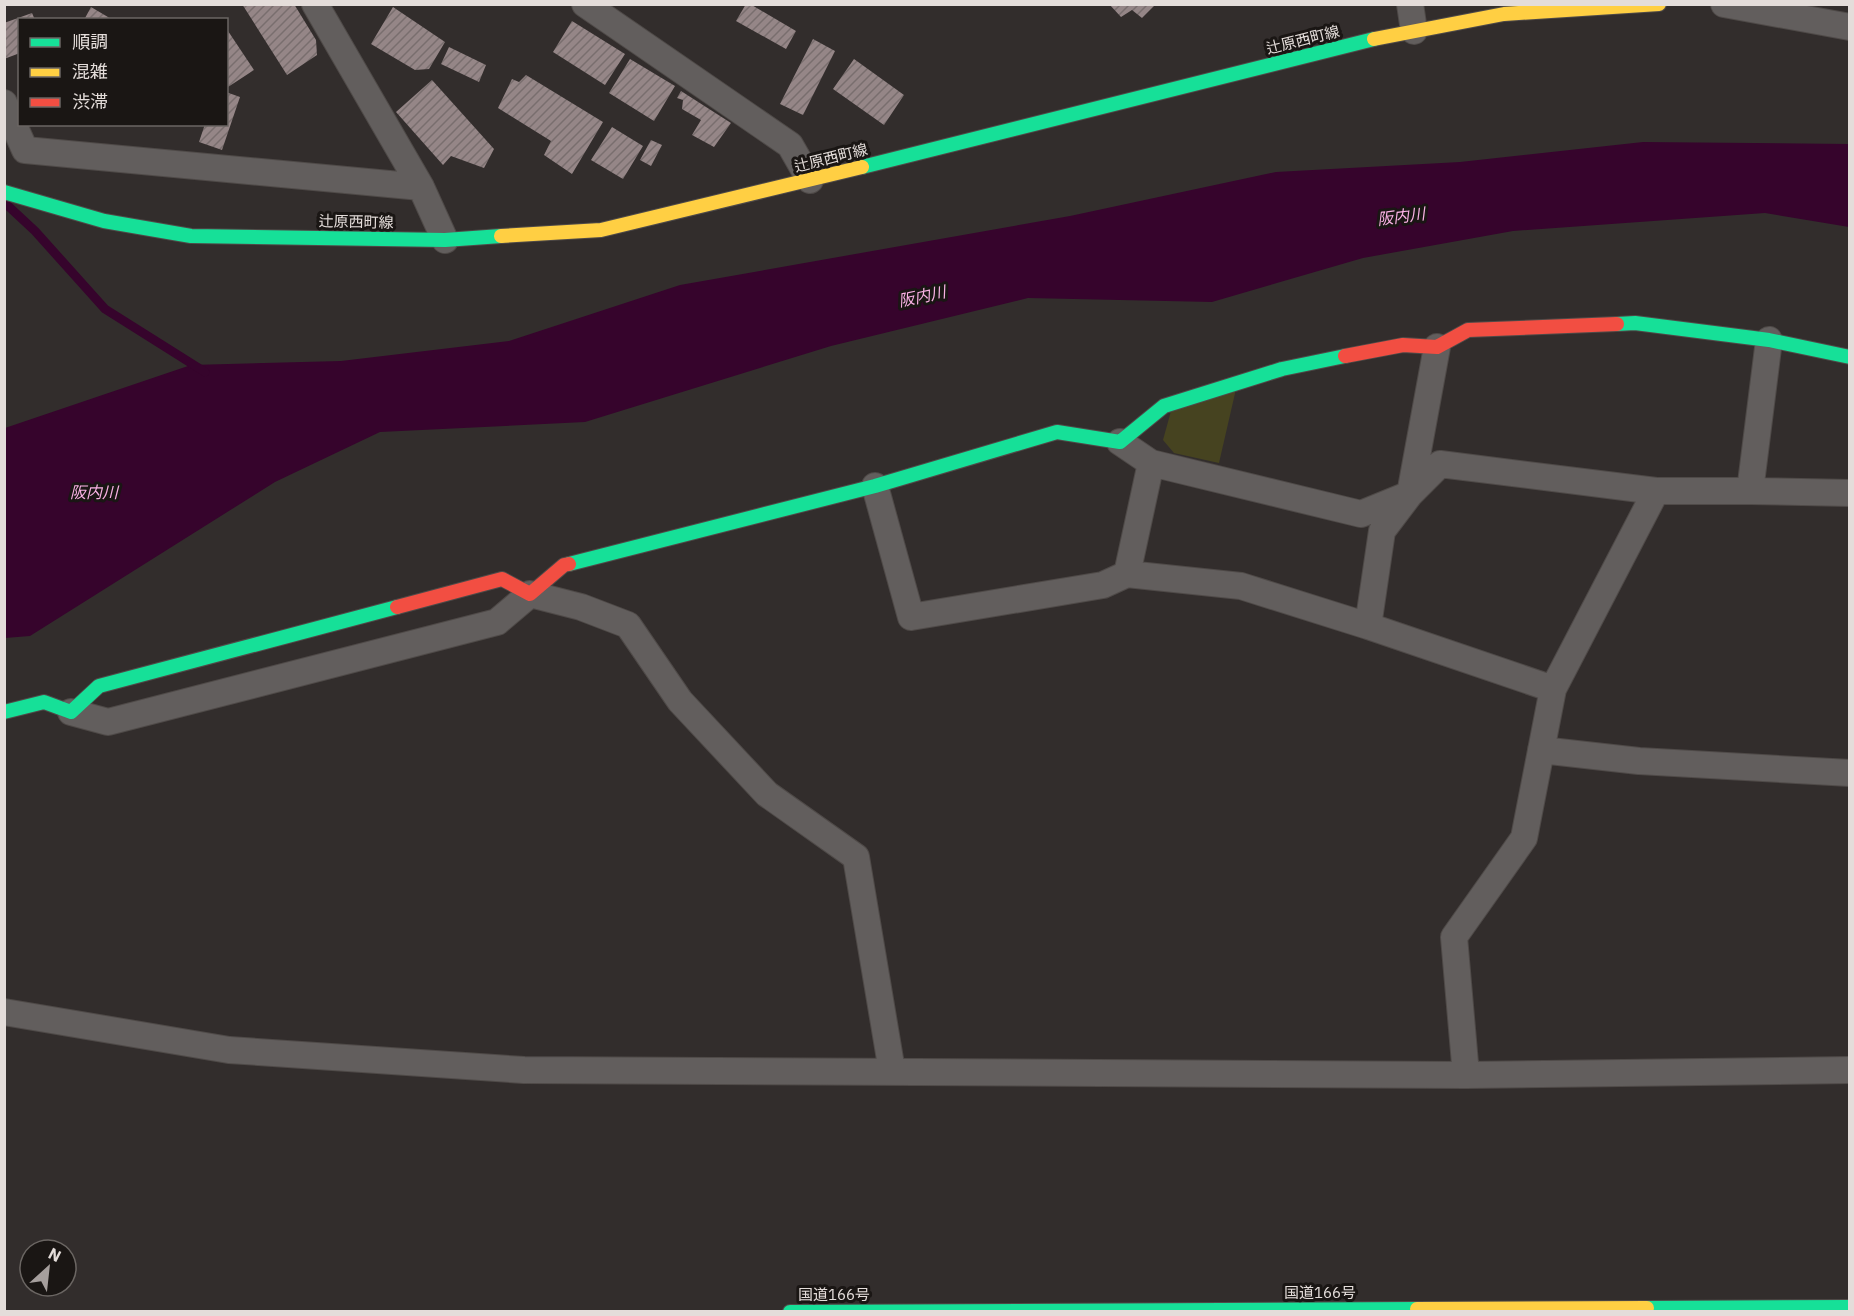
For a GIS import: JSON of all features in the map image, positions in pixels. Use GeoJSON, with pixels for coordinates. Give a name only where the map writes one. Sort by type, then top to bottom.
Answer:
{"type":"FeatureCollection","features":[{"type":"Feature","properties":{"kind":"main road","name":"辻原西町線"},"geometry":{"type":"LineString","coordinates":[[4,192],[104,221],[191,236],[445,240],[601,230],[1385,36],[1504,14],[1659,4]]}},
{"type":"Feature","properties":{"kind":"main road"},"geometry":{"type":"LineString","coordinates":[[4,712],[44,702],[71,712],[99,686],[502,579],[530,594],[564,565],[874,486],[1057,432],[1120,442],[1164,406],[1282,369],[1403,345],[1437,347],[1468,330],[1635,323],[1769,340],[1850,357]]}},
{"type":"Feature","properties":{"kind":"main road","name":"国道166号"},"geometry":{"type":"LineString","coordinates":[[790,1311],[1850,1307]]}},
{"type":"Feature","properties":{"kind":"street"},"geometry":{"type":"LineString","coordinates":[[315,4],[421,187],[445,240]]}},
{"type":"Feature","properties":{"kind":"street"},"geometry":{"type":"LineString","coordinates":[[585,4],[790,145],[810,180]]}},
{"type":"Feature","properties":{"kind":"street"},"geometry":{"type":"LineString","coordinates":[[1410,4],[1414,31]]}},
{"type":"Feature","properties":{"kind":"street"},"geometry":{"type":"LineString","coordinates":[[1724,4],[1850,27]]}},
{"type":"Feature","properties":{"kind":"street"},"geometry":{"type":"LineString","coordinates":[[4,103],[25,150],[421,187]]}},
{"type":"Feature","properties":{"kind":"street"},"geometry":{"type":"LineString","coordinates":[[1750,491],[1769,340]]}},
{"type":"Feature","properties":{"kind":"street"},"geometry":{"type":"LineString","coordinates":[[1410,494],[1437,347]]}},
{"type":"Feature","properties":{"kind":"street"},"geometry":{"type":"LineString","coordinates":[[1120,442],[1151,463],[1361,514],[1410,494]]}},
{"type":"Feature","properties":{"kind":"street"},"geometry":{"type":"LineString","coordinates":[[1127,574],[1151,463]]}},
{"type":"Feature","properties":{"kind":"street"},"geometry":{"type":"LineString","coordinates":[[1368,626],[1382,531],[1410,494],[1440,464],[1656,491],[1850,493]]}},
{"type":"Feature","properties":{"kind":"street"},"geometry":{"type":"LineString","coordinates":[[874,486],[910,617],[1103,585],[1127,574],[1241,586],[1368,626],[1553,689]]}},
{"type":"Feature","properties":{"kind":"street"},"geometry":{"type":"LineString","coordinates":[[1466,1075],[1454,937],[1524,838],[1553,689],[1656,491]]}},
{"type":"Feature","properties":{"kind":"street"},"geometry":{"type":"LineString","coordinates":[[71,712],[108,722],[497,622],[530,594],[581,607],[628,625],[680,701],[767,794],[856,857],[892,1071]]}},
{"type":"Feature","properties":{"kind":"street"},"geometry":{"type":"LineString","coordinates":[[1541,750],[1639,761],[1850,773]]}},
{"type":"Feature","properties":{"kind":"street"},"geometry":{"type":"LineString","coordinates":[[4,1012],[229,1050],[524,1070],[1466,1075],[1850,1070]]}},
{"type":"Feature","properties":{"kind":"shaded area"},"geometry":{"type":"Polygon","coordinates":[[[1236,389],[1219,463],[1174,453],[1163,440],[1171,411],[1236,389]]]}},
{"type":"Feature","properties":{"kind":"water","name":"阪内川"},"geometry":{"type":"Polygon","coordinates":[[[1643,142],[1849,144],[1849,227],[1765,213],[1513,231],[1363,258],[1212,302],[1028,298],[831,346],[585,422],[380,432],[275,482],[30,636],[5,638],[5,428],[191,365],[341,361],[509,341],[680,285],[1070,216],[1276,172],[1460,162],[1643,142]]]}},
{"type":"Feature","properties":{"kind":"building"},"geometry":{"type":"Polygon","coordinates":[[[242,4],[294,4],[316,40],[317,55],[287,75],[242,4]]]}},
{"type":"Feature","properties":{"kind":"building"},"geometry":{"type":"Polygon","coordinates":[[[746,4],[750,4],[796,31],[786,49],[736,21],[746,4]]]}},
{"type":"Feature","properties":{"kind":"building"},"geometry":{"type":"Polygon","coordinates":[[[1109,4],[1156,4],[1142,18],[1132,10],[1121,17],[1109,4]]]}},
{"type":"Feature","properties":{"kind":"building"},"geometry":{"type":"Polygon","coordinates":[[[91,7],[110,18],[85,18],[91,7]]]}},
{"type":"Feature","properties":{"kind":"building"},"geometry":{"type":"Polygon","coordinates":[[[393,7],[445,42],[429,69],[415,70],[371,44],[393,7]]]}},
{"type":"Feature","properties":{"kind":"building"},"geometry":{"type":"Polygon","coordinates":[[[32,13],[34,18],[18,18],[32,13]]]}},
{"type":"Feature","properties":{"kind":"building"},"geometry":{"type":"Polygon","coordinates":[[[18,18],[18,54],[4,59],[4,23],[18,18]]]}},
{"type":"Feature","properties":{"kind":"building"},"geometry":{"type":"Polygon","coordinates":[[[572,21],[625,54],[605,85],[553,52],[572,21]]]}},
{"type":"Feature","properties":{"kind":"building"},"geometry":{"type":"Polygon","coordinates":[[[228,31],[254,70],[228,87],[228,31]]]}},
{"type":"Feature","properties":{"kind":"building"},"geometry":{"type":"Polygon","coordinates":[[[813,39],[835,51],[803,115],[780,104],[813,39]]]}},
{"type":"Feature","properties":{"kind":"building"},"geometry":{"type":"Polygon","coordinates":[[[449,47],[486,65],[479,82],[441,64],[449,47]]]}},
{"type":"Feature","properties":{"kind":"building"},"geometry":{"type":"Polygon","coordinates":[[[630,59],[675,86],[654,121],[609,93],[630,59]]]}},
{"type":"Feature","properties":{"kind":"building"},"geometry":{"type":"Polygon","coordinates":[[[854,59],[904,95],[884,125],[833,89],[854,59]]]}},
{"type":"Feature","properties":{"kind":"building"},"geometry":{"type":"Polygon","coordinates":[[[526,75],[603,122],[572,174],[544,155],[551,141],[498,108],[512,79],[519,82],[526,75]]]}},
{"type":"Feature","properties":{"kind":"building"},"geometry":{"type":"Polygon","coordinates":[[[432,80],[494,149],[484,168],[451,156],[443,165],[396,112],[432,80]]]}},
{"type":"Feature","properties":{"kind":"building"},"geometry":{"type":"Polygon","coordinates":[[[681,91],[731,123],[714,147],[692,135],[701,120],[682,109],[683,100],[677,98],[681,91]]]}},
{"type":"Feature","properties":{"kind":"building"},"geometry":{"type":"Polygon","coordinates":[[[228,93],[240,97],[222,150],[199,142],[204,126],[228,126],[228,93]]]}},
{"type":"Feature","properties":{"kind":"building"},"geometry":{"type":"Polygon","coordinates":[[[612,127],[643,146],[623,179],[591,160],[612,127]]]}},
{"type":"Feature","properties":{"kind":"building"},"geometry":{"type":"Polygon","coordinates":[[[651,140],[662,145],[651,166],[640,160],[651,140]]]}},
{"type":"Feature","properties":{"kind":"waterway"},"geometry":{"type":"LineString","coordinates":[[6,204],[35,231],[105,309],[205,372]]}},
{"type":"Feature","properties":{"kind":"traffic: fast"},"geometry":{"type":"LineString","coordinates":[[862,167],[1374,39]]}},
{"type":"Feature","properties":{"kind":"traffic: fast"},"geometry":{"type":"LineString","coordinates":[[4,192],[104,221],[191,236],[445,240],[501,236]]}},
{"type":"Feature","properties":{"kind":"traffic: fast"},"geometry":{"type":"LineString","coordinates":[[1617,324],[1635,323],[1769,340],[1850,357]]}},
{"type":"Feature","properties":{"kind":"traffic: fast"},"geometry":{"type":"LineString","coordinates":[[569,564],[875,486],[1057,432],[1120,442],[1164,406],[1282,369],[1345,356]]}},
{"type":"Feature","properties":{"kind":"traffic: fast"},"geometry":{"type":"LineString","coordinates":[[4,712],[44,702],[71,712],[99,686],[397,607]]}},
{"type":"Feature","properties":{"kind":"traffic: fast"},"geometry":{"type":"LineString","coordinates":[[1647,1308],[1850,1307]]}},
{"type":"Feature","properties":{"kind":"traffic: fast"},"geometry":{"type":"LineString","coordinates":[[790,1312],[1417,1309]]}},
{"type":"Feature","properties":{"kind":"traffic: slow"},"geometry":{"type":"LineString","coordinates":[[1374,39],[1504,14],[1659,4]]}},
{"type":"Feature","properties":{"kind":"traffic: slow"},"geometry":{"type":"LineString","coordinates":[[501,236],[601,230],[862,167]]}},
{"type":"Feature","properties":{"kind":"traffic: slow"},"geometry":{"type":"LineString","coordinates":[[1417,1309],[1647,1308]]}},
{"type":"Feature","properties":{"kind":"traffic: jam"},"geometry":{"type":"LineString","coordinates":[[1345,356],[1403,345],[1437,347],[1468,330],[1617,324]]}},
{"type":"Feature","properties":{"kind":"traffic: jam"},"geometry":{"type":"LineString","coordinates":[[397,607],[502,579],[530,594],[564,565],[569,564]]}}]}
